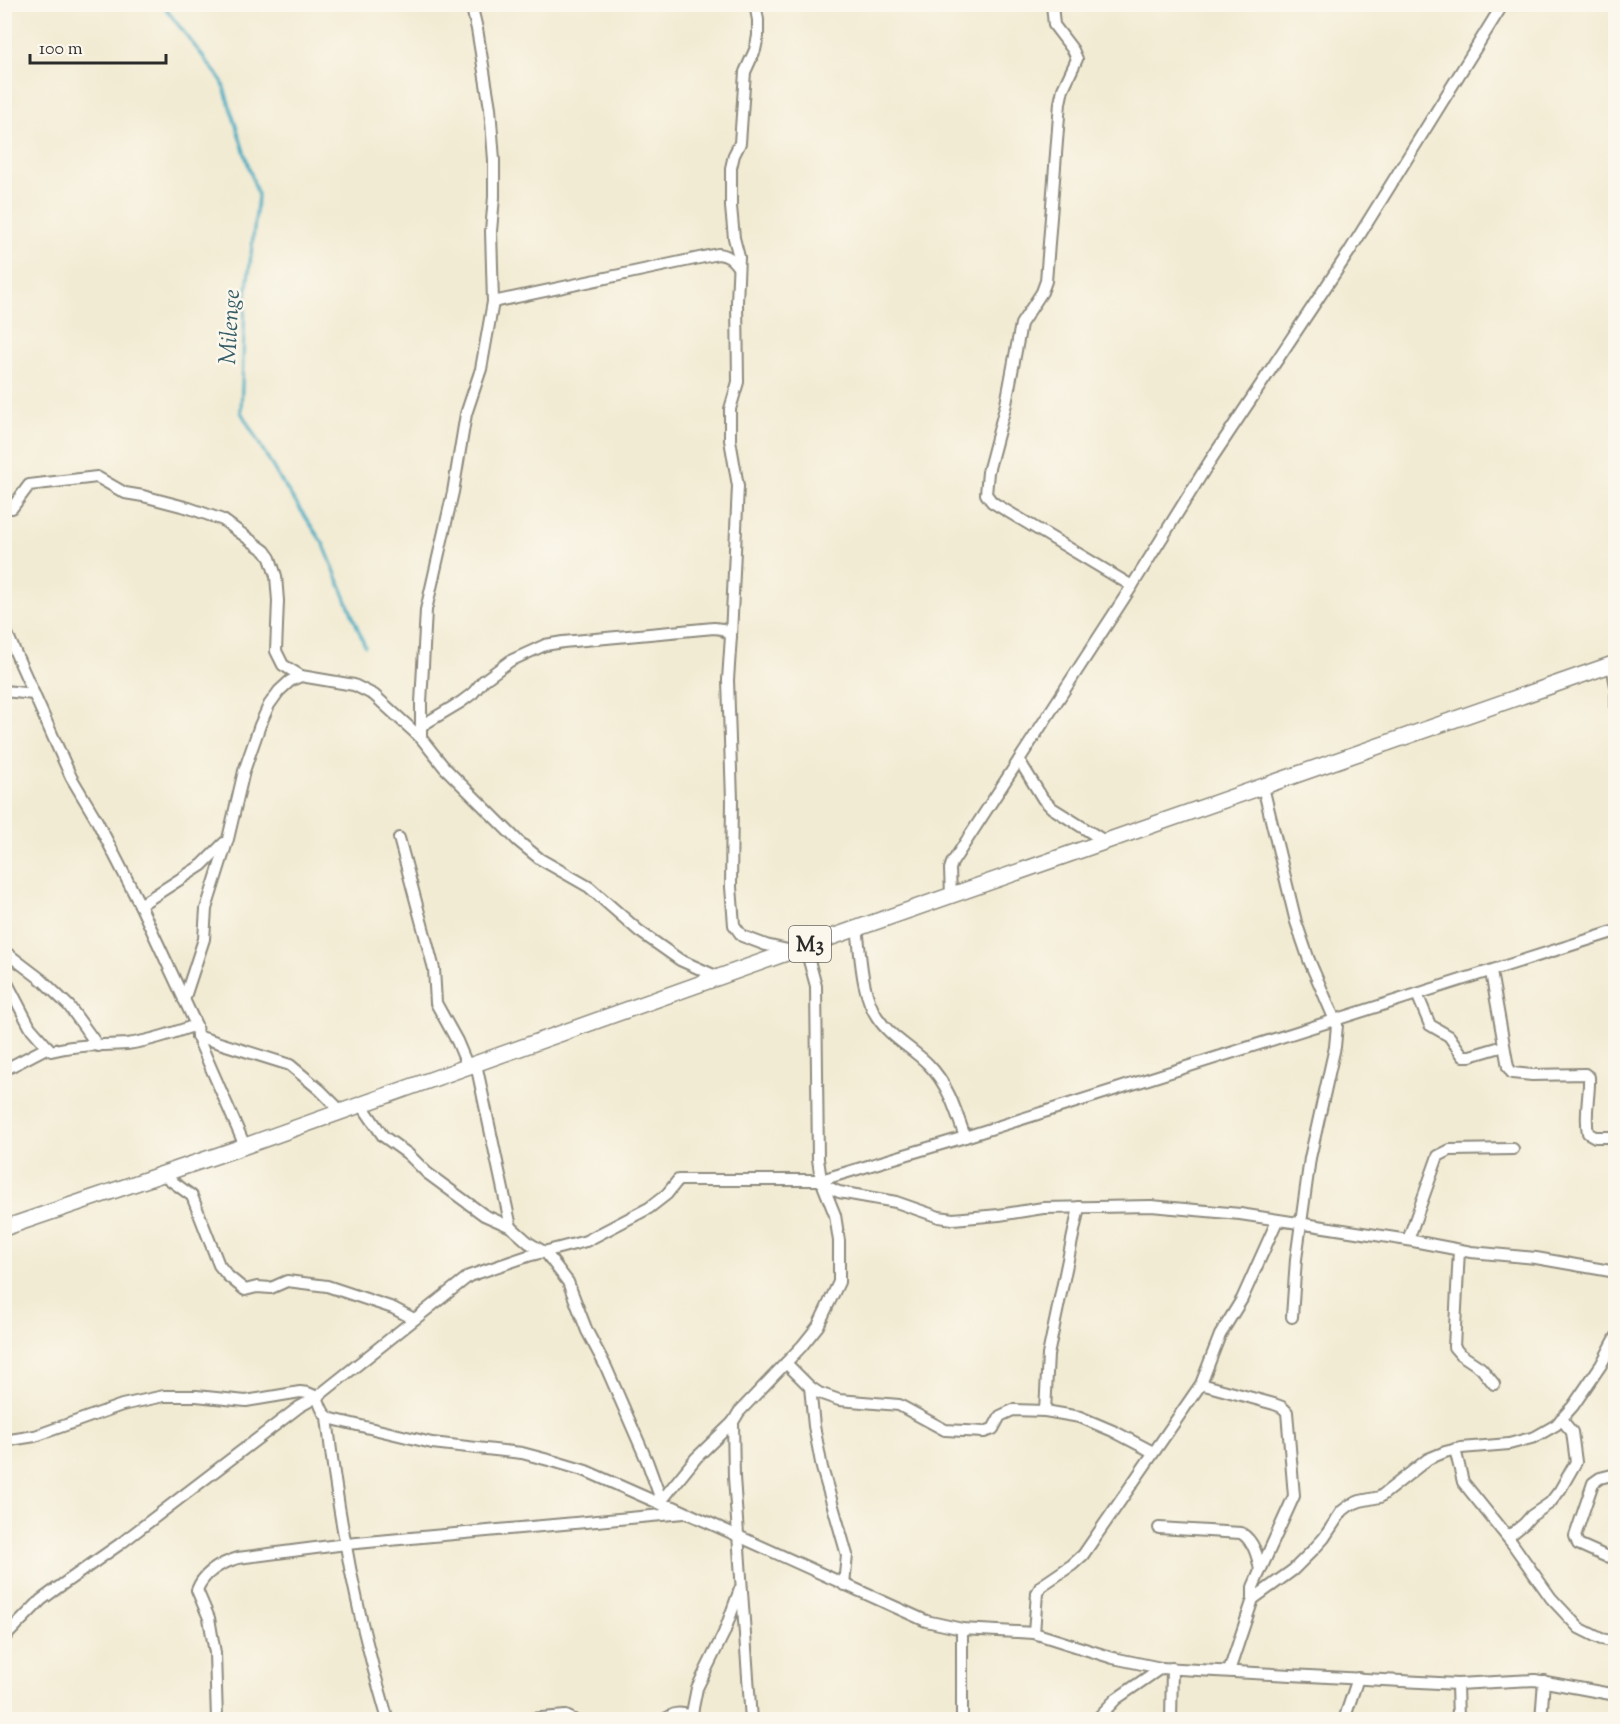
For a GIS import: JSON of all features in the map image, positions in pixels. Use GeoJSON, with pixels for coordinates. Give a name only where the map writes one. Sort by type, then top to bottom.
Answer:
{"type":"FeatureCollection","features":[{"type":"Feature","properties":{"kind":"main road","name":"M3"},"geometry":{"type":"LineString","coordinates":[[4,1228],[245,1146],[798,948],[1614,664]]}},
{"type":"Feature","properties":{"kind":"street"},"geometry":{"type":"LineString","coordinates":[[421,738],[426,610],[453,492],[466,414],[481,369],[493,302],[491,231],[494,160],[490,108],[471,4]]}},
{"type":"Feature","properties":{"kind":"street"},"geometry":{"type":"LineString","coordinates":[[662,1502],[696,1458],[733,1422],[739,1412],[818,1326],[839,1282],[840,1250],[835,1215],[821,1180],[818,1159],[816,986],[798,948],[766,945],[742,936],[734,925],[731,887],[732,800],[728,680],[738,486],[730,440],[730,409],[738,382],[739,257],[734,238],[731,207],[731,168],[740,143],[745,72],[755,50],[758,36],[755,4]]}},
{"type":"Feature","properties":{"kind":"street"},"geometry":{"type":"LineString","coordinates":[[1052,4],[1054,25],[1077,59],[1063,89],[1060,103],[1046,281],[1042,292],[1021,324],[1006,404],[988,471],[987,494],[992,502],[1132,586]]}},
{"type":"Feature","properties":{"kind":"street"},"geometry":{"type":"LineString","coordinates":[[951,896],[950,869],[952,863],[1132,586],[1210,461],[1349,252],[1503,4]]}},
{"type":"Feature","properties":{"kind":"street"},"geometry":{"type":"LineString","coordinates":[[493,302],[718,254],[732,259],[738,267]]}},
{"type":"Feature","properties":{"kind":"street"},"geometry":{"type":"LineString","coordinates":[[12,508],[28,485],[97,477],[124,493],[189,508],[223,520],[265,550],[270,558],[276,576],[278,601],[276,651],[283,665],[301,675],[340,682],[366,691],[382,702],[421,738],[444,767],[518,841],[540,859],[589,887],[639,931],[680,960],[718,977]]}},
{"type":"Feature","properties":{"kind":"street"},"geometry":{"type":"LineString","coordinates":[[4,627],[71,777],[96,819],[140,905],[184,1000],[245,1146]]}},
{"type":"Feature","properties":{"kind":"street"},"geometry":{"type":"LineString","coordinates":[[421,726],[461,702],[483,681],[510,661],[544,645],[714,628],[722,629],[731,636]]}},
{"type":"Feature","properties":{"kind":"street"},"geometry":{"type":"LineString","coordinates":[[1614,664],[1616,686]]}},
{"type":"Feature","properties":{"kind":"street"},"geometry":{"type":"LineString","coordinates":[[184,1000],[204,939],[206,909],[228,839],[244,771],[260,725],[269,705],[279,691],[301,675]]}},
{"type":"Feature","properties":{"kind":"street"},"geometry":{"type":"LineString","coordinates":[[4,691],[34,694]]}},
{"type":"Feature","properties":{"kind":"street"},"geometry":{"type":"LineString","coordinates":[[1616,695],[1616,723]]}},
{"type":"Feature","properties":{"kind":"street"},"geometry":{"type":"LineString","coordinates":[[1019,760],[1038,792],[1052,808],[1106,842]]}},
{"type":"Feature","properties":{"kind":"street"},"geometry":{"type":"LineString","coordinates":[[1263,787],[1296,922],[1337,1025],[1335,1047],[1310,1158],[1296,1259],[1292,1317]]}},
{"type":"Feature","properties":{"kind":"street"},"geometry":{"type":"LineString","coordinates":[[399,838],[434,969],[436,1003],[472,1065],[511,1227]]}},
{"type":"Feature","properties":{"kind":"street"},"geometry":{"type":"LineString","coordinates":[[140,905],[202,865],[228,839]]}},
{"type":"Feature","properties":{"kind":"street"},"geometry":{"type":"LineString","coordinates":[[856,928],[867,990],[874,1012],[885,1027],[927,1063],[940,1079],[950,1097],[965,1137]]}},
{"type":"Feature","properties":{"kind":"street"},"geometry":{"type":"LineString","coordinates":[[4,1638],[41,1600],[120,1544],[298,1407],[317,1397],[469,1276],[528,1256],[586,1241],[649,1208],[667,1194],[678,1180],[821,1180],[965,1137],[1616,931]]}},
{"type":"Feature","properties":{"kind":"street"},"geometry":{"type":"LineString","coordinates":[[4,951],[42,980],[69,1006],[98,1046]]}},
{"type":"Feature","properties":{"kind":"street"},"geometry":{"type":"LineString","coordinates":[[1491,972],[1508,1067],[1512,1073],[1586,1074],[1589,1077],[1588,1133],[1595,1137],[1616,1137]]}},
{"type":"Feature","properties":{"kind":"street"},"geometry":{"type":"LineString","coordinates":[[4,977],[30,1027],[51,1051],[77,1045],[98,1046],[146,1040],[196,1030],[290,1065],[342,1112]]}},
{"type":"Feature","properties":{"kind":"street"},"geometry":{"type":"LineString","coordinates":[[1417,994],[1430,1025],[1449,1036],[1463,1056],[1504,1046]]}},
{"type":"Feature","properties":{"kind":"street"},"geometry":{"type":"LineString","coordinates":[[4,1070],[48,1047]]}},
{"type":"Feature","properties":{"kind":"street"},"geometry":{"type":"LineString","coordinates":[[361,1104],[383,1136],[408,1154],[427,1173],[484,1215],[511,1227],[530,1243],[546,1252],[568,1282],[662,1502]]}},
{"type":"Feature","properties":{"kind":"street"},"geometry":{"type":"LineString","coordinates":[[1408,1240],[1438,1156],[1450,1150],[1513,1149]]}},
{"type":"Feature","properties":{"kind":"street"},"geometry":{"type":"LineString","coordinates":[[162,1173],[192,1196],[219,1265],[245,1290],[257,1287],[271,1288],[287,1281],[327,1287],[393,1308],[414,1319]]}},
{"type":"Feature","properties":{"kind":"street"},"geometry":{"type":"LineString","coordinates":[[821,1180],[828,1187],[839,1192],[896,1202],[939,1217],[953,1219],[1043,1208],[1151,1206],[1240,1214],[1459,1250],[1536,1258],[1616,1272]]}},
{"type":"Feature","properties":{"kind":"street"},"geometry":{"type":"LineString","coordinates":[[1045,1411],[1048,1355],[1079,1207]]}},
{"type":"Feature","properties":{"kind":"street"},"geometry":{"type":"LineString","coordinates":[[1034,1633],[1037,1593],[1041,1586],[1072,1565],[1083,1554],[1201,1384],[1220,1335],[1242,1299],[1277,1221]]}},
{"type":"Feature","properties":{"kind":"street"},"geometry":{"type":"LineString","coordinates":[[1459,1250],[1454,1347],[1460,1354],[1481,1368],[1494,1384]]}},
{"type":"Feature","properties":{"kind":"street"},"geometry":{"type":"LineString","coordinates":[[1253,1599],[1293,1570],[1324,1538],[1342,1511],[1350,1505],[1380,1497],[1428,1458],[1455,1449],[1481,1448],[1518,1442],[1534,1437],[1556,1425],[1573,1406],[1601,1365],[1616,1337]]}},
{"type":"Feature","properties":{"kind":"street"},"geometry":{"type":"LineString","coordinates":[[786,1362],[819,1394],[839,1400],[899,1405],[945,1430],[984,1432],[993,1429],[1000,1416],[1013,1410],[1045,1411],[1080,1418],[1113,1431],[1154,1452]]}},
{"type":"Feature","properties":{"kind":"street"},"geometry":{"type":"LineString","coordinates":[[1201,1384],[1274,1404],[1287,1412],[1294,1496],[1253,1587],[1253,1599],[1229,1671]]}},
{"type":"Feature","properties":{"kind":"street"},"geometry":{"type":"LineString","coordinates":[[810,1387],[822,1468],[848,1555],[844,1585]]}},
{"type":"Feature","properties":{"kind":"street"},"geometry":{"type":"LineString","coordinates":[[4,1441],[34,1436],[122,1406],[164,1396],[196,1396],[246,1401],[300,1392],[317,1397],[327,1417],[333,1475],[358,1607],[388,1719]]}},
{"type":"Feature","properties":{"kind":"street"},"geometry":{"type":"LineString","coordinates":[[327,1417],[432,1443],[522,1453],[586,1471],[674,1507],[926,1621],[962,1629],[1034,1633],[1113,1658],[1166,1668],[1315,1678],[1358,1678],[1457,1684],[1510,1680],[1544,1681],[1616,1695]]}},
{"type":"Feature","properties":{"kind":"street"},"geometry":{"type":"LineString","coordinates":[[1508,1537],[1531,1516],[1550,1503],[1576,1462],[1572,1432],[1561,1419]]}},
{"type":"Feature","properties":{"kind":"street"},"geometry":{"type":"LineString","coordinates":[[733,1422],[738,1537],[751,1719]]}},
{"type":"Feature","properties":{"kind":"street"},"geometry":{"type":"LineString","coordinates":[[1455,1449],[1463,1482],[1484,1511],[1508,1537],[1551,1598],[1579,1628],[1601,1639],[1615,1640]]}},
{"type":"Feature","properties":{"kind":"street"},"geometry":{"type":"LineString","coordinates":[[1616,1474],[1600,1478],[1593,1483],[1575,1536],[1578,1544],[1605,1556],[1616,1558]]}},
{"type":"Feature","properties":{"kind":"street"},"geometry":{"type":"LineString","coordinates":[[217,1719],[216,1653],[209,1618],[198,1593],[200,1583],[222,1562],[346,1544],[685,1513]]}},
{"type":"Feature","properties":{"kind":"street"},"geometry":{"type":"LineString","coordinates":[[1159,1528],[1241,1533],[1245,1535],[1255,1550],[1260,1571]]}},
{"type":"Feature","properties":{"kind":"street"},"geometry":{"type":"LineString","coordinates":[[664,1719],[674,1713],[689,1715],[692,1713],[697,1688],[724,1633],[741,1586]]}},
{"type":"Feature","properties":{"kind":"street"},"geometry":{"type":"LineString","coordinates":[[962,1629],[962,1719]]}},
{"type":"Feature","properties":{"kind":"street"},"geometry":{"type":"LineString","coordinates":[[1096,1719],[1116,1699],[1166,1668]]}},
{"type":"Feature","properties":{"kind":"street"},"geometry":{"type":"LineString","coordinates":[[1166,1668],[1171,1719]]}},
{"type":"Feature","properties":{"kind":"street"},"geometry":{"type":"LineString","coordinates":[[1344,1719],[1358,1678]]}},
{"type":"Feature","properties":{"kind":"street"},"geometry":{"type":"LineString","coordinates":[[1541,1719],[1544,1681]]}},
{"type":"Feature","properties":{"kind":"street"},"geometry":{"type":"LineString","coordinates":[[1457,1684],[1458,1719]]}},
{"type":"Feature","properties":{"kind":"street"},"geometry":{"type":"LineString","coordinates":[[518,1719],[566,1716],[574,1719]]}},
{"type":"Feature","properties":{"kind":"waterway","name":"Milenge"},"geometry":{"type":"LineString","coordinates":[[162,4],[222,81],[258,196],[245,305],[241,412],[278,476],[324,545],[365,646]]}}]}
